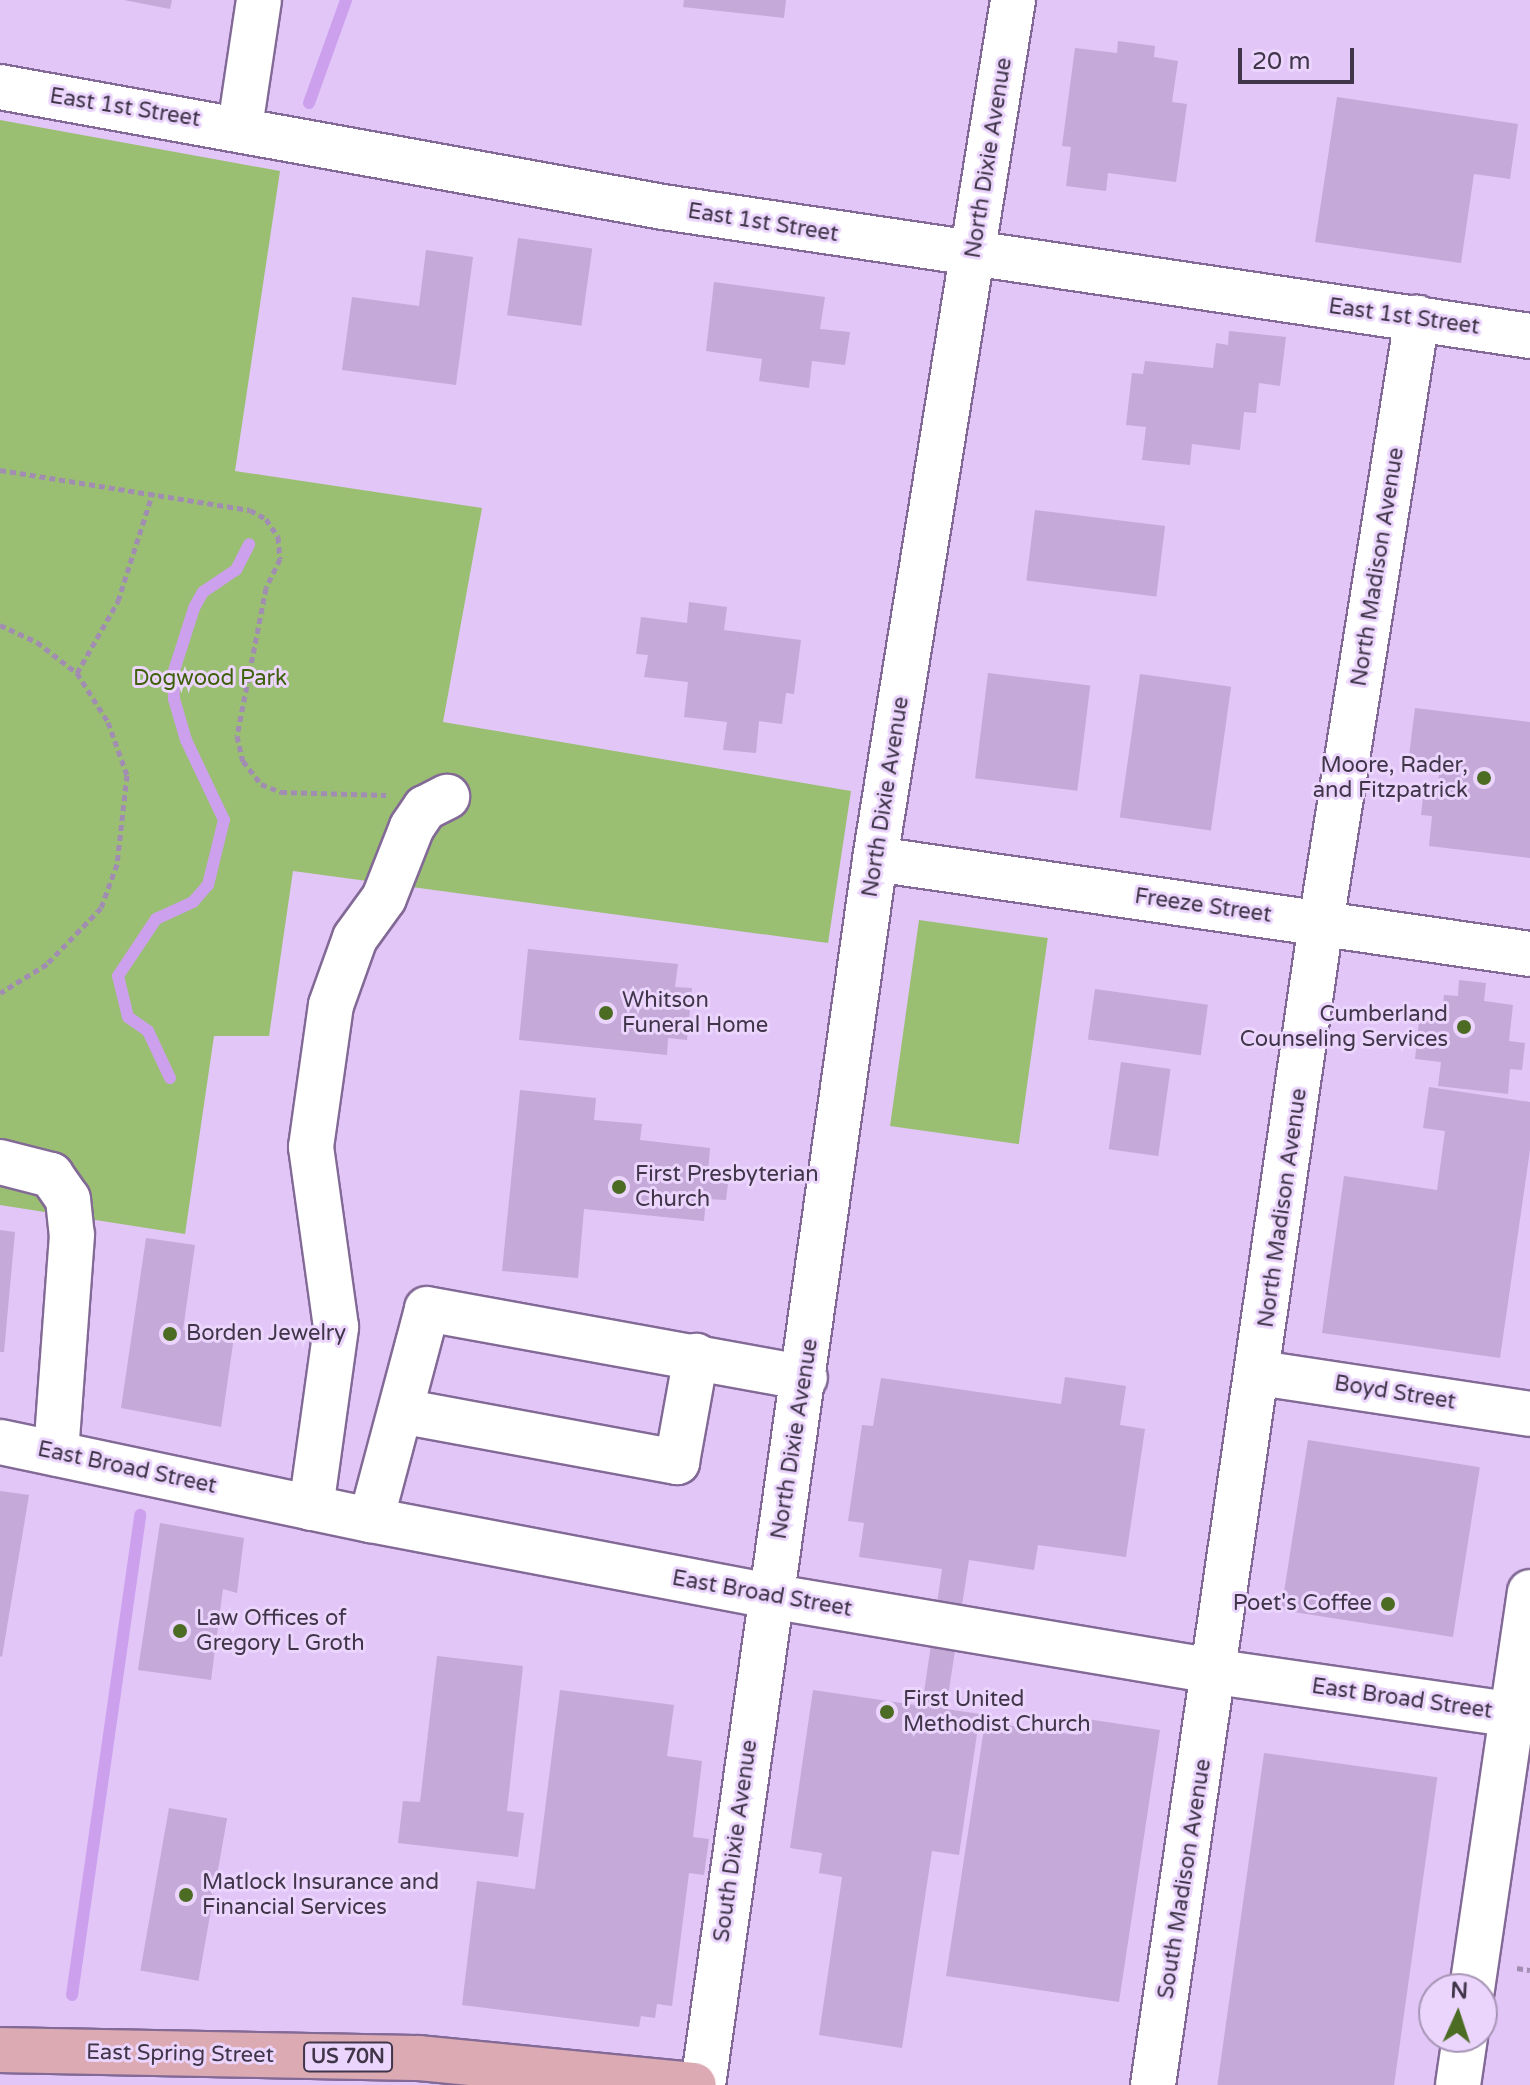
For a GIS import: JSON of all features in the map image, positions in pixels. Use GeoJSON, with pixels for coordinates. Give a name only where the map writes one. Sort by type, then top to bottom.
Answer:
{"type":"FeatureCollection","features":[{"type":"Feature","properties":{"kind":"main road","name":"East Spring Street"},"geometry":{"type":"LineString","coordinates":[[0,2050],[419,2058],[694,2085]]}},
{"type":"Feature","properties":{"kind":"street"},"geometry":{"type":"LineString","coordinates":[[240,127],[259,0]]}},
{"type":"Feature","properties":{"kind":"street","name":"North Dixie Avenue"},"geometry":{"type":"LineString","coordinates":[[770,1596],[805,1378],[875,859],[975,256],[1013,0]]}},
{"type":"Feature","properties":{"kind":"street","name":"East 1st Street"},"geometry":{"type":"LineString","coordinates":[[0,87],[240,127],[663,207],[975,256],[1530,336]]}},
{"type":"Feature","properties":{"kind":"street","name":"North Madison Avenue"},"geometry":{"type":"LineString","coordinates":[[1217,1672],[1321,923],[1417,318]]}},
{"type":"Feature","properties":{"kind":"street"},"geometry":{"type":"LineString","coordinates":[[311,1508],[336,1327],[311,1147],[331,1005],[355,938],[384,898],[412,827],[425,808],[447,797]]}},
{"type":"Feature","properties":{"kind":"street","name":"Freeze Street"},"geometry":{"type":"LineString","coordinates":[[875,859],[1530,954]]}},
{"type":"Feature","properties":{"kind":"street"},"geometry":{"type":"LineString","coordinates":[[0,1162],[51,1175],[68,1199],[72,1235],[56,1453]]}},
{"type":"Feature","properties":{"kind":"street"},"geometry":{"type":"LineString","coordinates":[[371,1520],[427,1309],[805,1378]]}},
{"type":"Feature","properties":{"kind":"street"},"geometry":{"type":"LineString","coordinates":[[401,1411],[677,1462],[696,1356]]}},
{"type":"Feature","properties":{"kind":"street","name":"Boyd Street"},"geometry":{"type":"LineString","coordinates":[[1260,1373],[1530,1414]]}},
{"type":"Feature","properties":{"kind":"street","name":"East Broad Street"},"geometry":{"type":"LineString","coordinates":[[0,1442],[311,1508],[770,1596],[1217,1672],[1522,1716]]}},
{"type":"Feature","properties":{"kind":"street"},"geometry":{"type":"LineString","coordinates":[[1475,1973],[1522,1716],[1530,1592]]}},
{"type":"Feature","properties":{"kind":"street","name":"South Dixie Avenue"},"geometry":{"type":"LineString","coordinates":[[703,2085],[770,1596]]}},
{"type":"Feature","properties":{"kind":"street","name":"South Madison Avenue"},"geometry":{"type":"LineString","coordinates":[[1153,2085],[1217,1672]]}},
{"type":"Feature","properties":{"kind":"street"},"geometry":{"type":"LineString","coordinates":[[1458,2085],[1463,2053]]}},
{"type":"Feature","properties":{"kind":"path"},"geometry":{"type":"LineString","coordinates":[[0,470],[153,492],[250,510],[266,519],[278,537],[280,559],[266,588],[237,736],[243,761],[261,784],[281,792],[447,797]]}},
{"type":"Feature","properties":{"kind":"path"},"geometry":{"type":"LineString","coordinates":[[77,673],[118,601],[153,492]]}},
{"type":"Feature","properties":{"kind":"path"},"geometry":{"type":"LineString","coordinates":[[0,625],[37,642],[77,673],[108,722],[127,775],[117,864],[101,908],[77,938],[47,964],[0,993]]}},
{"type":"Feature","properties":{"kind":"path"},"geometry":{"type":"LineString","coordinates":[[1517,1968],[1530,1970]]}},
{"type":"Feature","properties":{"kind":"green space","name":"Dogwood Park"},"geometry":{"type":"Polygon","coordinates":[[[0,120],[280,171],[235,471],[482,508],[443,722],[851,791],[828,943],[293,871],[269,1036],[214,1036],[185,1234],[0,1205],[0,120]]]}},
{"type":"Feature","properties":{"kind":"green space"},"geometry":{"type":"Polygon","coordinates":[[[919,920],[1048,938],[1019,1144],[890,1126],[919,920]]]}},
{"type":"Feature","properties":{"kind":"building"},"geometry":{"type":"Polygon","coordinates":[[[124,0],[172,0],[170,9],[124,0]]]}},
{"type":"Feature","properties":{"kind":"building"},"geometry":{"type":"Polygon","coordinates":[[[684,0],[786,0],[784,18],[683,7],[684,0]]]}},
{"type":"Feature","properties":{"kind":"building"},"geometry":{"type":"Polygon","coordinates":[[[1118,41],[1155,46],[1154,57],[1178,61],[1172,102],[1187,104],[1176,182],[1108,173],[1106,191],[1066,186],[1071,147],[1062,146],[1075,48],[1117,53],[1118,41]]]}},
{"type":"Feature","properties":{"kind":"building"},"geometry":{"type":"Polygon","coordinates":[[[1337,97],[1518,124],[1510,179],[1474,174],[1461,263],[1315,242],[1337,97]]]}},
{"type":"Feature","properties":{"kind":"building"},"geometry":{"type":"Polygon","coordinates":[[[518,238],[592,248],[581,326],[507,315],[518,238]]]}},
{"type":"Feature","properties":{"kind":"building"},"geometry":{"type":"Polygon","coordinates":[[[426,250],[473,257],[456,385],[342,370],[352,297],[419,306],[426,250]]]}},
{"type":"Feature","properties":{"kind":"building"},"geometry":{"type":"Polygon","coordinates":[[[714,282],[825,297],[820,329],[850,332],[845,365],[812,361],[809,388],[759,381],[762,359],[706,351],[714,282]]]}},
{"type":"Feature","properties":{"kind":"building"},"geometry":{"type":"Polygon","coordinates":[[[1229,331],[1286,337],[1280,386],[1259,383],[1256,413],[1244,412],[1240,450],[1192,444],[1190,465],[1142,460],[1146,427],[1126,425],[1132,373],[1143,374],[1145,361],[1213,368],[1216,343],[1228,345],[1229,331]]]}},
{"type":"Feature","properties":{"kind":"building"},"geometry":{"type":"Polygon","coordinates":[[[1035,510],[1165,526],[1156,596],[1026,580],[1035,510]]]}},
{"type":"Feature","properties":{"kind":"building"},"geometry":{"type":"Polygon","coordinates":[[[689,602],[727,607],[724,630],[801,640],[794,694],[786,693],[782,724],[759,721],[756,753],[723,750],[727,722],[684,717],[688,682],[644,677],[648,655],[636,654],[641,617],[687,623],[689,602]]]}},
{"type":"Feature","properties":{"kind":"building"},"geometry":{"type":"Polygon","coordinates":[[[988,673],[1090,686],[1077,791],[975,778],[988,673]]]}},
{"type":"Feature","properties":{"kind":"building"},"geometry":{"type":"Polygon","coordinates":[[[1140,674],[1231,687],[1211,830],[1120,818],[1140,674]]]}},
{"type":"Feature","properties":{"kind":"building","name":"Moore, Rader, and Fitzpatrick"},"geometry":{"type":"Polygon","coordinates":[[[1415,708],[1530,722],[1530,858],[1429,846],[1432,816],[1421,815],[1424,788],[1437,790],[1440,767],[1408,763],[1415,708]]]}},
{"type":"Feature","properties":{"kind":"building","name":"Whitson Funeral Home"},"geometry":{"type":"Polygon","coordinates":[[[528,949],[678,964],[675,987],[692,988],[687,1040],[668,1038],[667,1055],[519,1040],[528,949]]]}},
{"type":"Feature","properties":{"kind":"building","name":"Cumberland Counseling Services"},"geometry":{"type":"Polygon","coordinates":[[[1459,980],[1486,983],[1484,1001],[1513,1005],[1509,1041],[1525,1043],[1522,1070],[1510,1069],[1508,1094],[1438,1086],[1441,1062],[1415,1059],[1420,1011],[1442,1014],[1444,995],[1458,996],[1459,980]]]}},
{"type":"Feature","properties":{"kind":"building"},"geometry":{"type":"Polygon","coordinates":[[[1095,989],[1208,1005],[1201,1055],[1088,1040],[1095,989]]]}},
{"type":"Feature","properties":{"kind":"building"},"geometry":{"type":"Polygon","coordinates":[[[1121,1062],[1171,1069],[1158,1156],[1109,1149],[1121,1062]]]}},
{"type":"Feature","properties":{"kind":"building"},"geometry":{"type":"Polygon","coordinates":[[[1429,1087],[1530,1102],[1530,1150],[1500,1358],[1322,1333],[1344,1176],[1437,1190],[1445,1131],[1423,1128],[1429,1087]]]}},
{"type":"Feature","properties":{"kind":"building","name":"First Presbyterian Church"},"geometry":{"type":"Polygon","coordinates":[[[520,1090],[596,1098],[594,1120],[642,1124],[640,1140],[710,1148],[708,1173],[729,1176],[726,1200],[706,1199],[704,1221],[584,1209],[578,1278],[502,1271],[520,1090]]]}},
{"type":"Feature","properties":{"kind":"building"},"geometry":{"type":"Polygon","coordinates":[[[0,1230],[15,1232],[4,1352],[0,1352],[0,1230]]]}},
{"type":"Feature","properties":{"kind":"building","name":"Borden Jewelry"},"geometry":{"type":"Polygon","coordinates":[[[146,1238],[195,1245],[183,1330],[234,1337],[221,1427],[121,1408],[146,1238]]]}},
{"type":"Feature","properties":{"kind":"building","name":"First United Methodist Church"},"geometry":{"type":"Polygon","coordinates":[[[1065,1377],[1126,1386],[1120,1425],[1145,1429],[1126,1557],[1038,1545],[1034,1570],[969,1560],[946,1709],[980,1714],[959,1855],[932,1851],[902,2048],[819,2035],[842,1877],[819,1873],[822,1853],[790,1848],[813,1690],[922,1706],[942,1569],[859,1557],[864,1523],[848,1521],[862,1425],[873,1426],[881,1378],[1061,1404],[1065,1377]]]}},
{"type":"Feature","properties":{"kind":"building"},"geometry":{"type":"Polygon","coordinates":[[[1308,1440],[1480,1467],[1453,1637],[1281,1610],[1308,1440]]]}},
{"type":"Feature","properties":{"kind":"building"},"geometry":{"type":"Polygon","coordinates":[[[0,1491],[29,1495],[2,1657],[0,1656],[0,1491]]]}},
{"type":"Feature","properties":{"kind":"building","name":"Law Offices of Gregory L Groth"},"geometry":{"type":"Polygon","coordinates":[[[160,1523],[244,1538],[237,1593],[223,1589],[211,1680],[138,1670],[160,1523]]]}},
{"type":"Feature","properties":{"kind":"building"},"geometry":{"type":"Polygon","coordinates":[[[437,1656],[523,1666],[507,1811],[524,1813],[518,1857],[398,1843],[403,1801],[420,1802],[437,1656]]]}},
{"type":"Feature","properties":{"kind":"building"},"geometry":{"type":"Polygon","coordinates":[[[560,1690],[674,1705],[667,1756],[702,1761],[693,1837],[709,1839],[704,1875],[689,1873],[672,2006],[657,2004],[655,2018],[641,2016],[639,2027],[462,2005],[477,1881],[535,1889],[560,1690]]]}},
{"type":"Feature","properties":{"kind":"building"},"geometry":{"type":"Polygon","coordinates":[[[1080,1718],[1160,1730],[1119,2002],[946,1976],[985,1722],[1078,1735],[1080,1718]]]}},
{"type":"Feature","properties":{"kind":"building"},"geometry":{"type":"Polygon","coordinates":[[[1264,1753],[1437,1777],[1394,2085],[1217,2085],[1264,1753]]]}},
{"type":"Feature","properties":{"kind":"building","name":"Matlock Insurance and Financial Services"},"geometry":{"type":"Polygon","coordinates":[[[169,1808],[227,1818],[198,1981],[140,1970],[169,1808]]]}},
{"type":"Feature","properties":{"kind":"waterway"},"geometry":{"type":"LineString","coordinates":[[309,103],[346,0]]}},
{"type":"Feature","properties":{"kind":"waterway"},"geometry":{"type":"LineString","coordinates":[[170,1078],[148,1031],[128,1017],[118,976],[156,919],[193,902],[208,885],[224,820],[186,740],[174,699],[173,674],[194,608],[203,592],[236,570],[249,544]]}},
{"type":"Feature","properties":{"kind":"waterway"},"geometry":{"type":"LineString","coordinates":[[72,1995],[140,1515]]}},
{"type":"Feature","properties":{"kind":"place","name":"Moore, Rader, and Fitzpatrick"},"geometry":{"type":"Point","coordinates":[1484,778]}},
{"type":"Feature","properties":{"kind":"place","name":"Whitson Funeral Home"},"geometry":{"type":"Point","coordinates":[606,1013]}},
{"type":"Feature","properties":{"kind":"place","name":"Cumberland Counseling Services"},"geometry":{"type":"Point","coordinates":[1464,1027]}},
{"type":"Feature","properties":{"kind":"place","name":"First Presbyterian Church"},"geometry":{"type":"Point","coordinates":[619,1187]}},
{"type":"Feature","properties":{"kind":"place","name":"Borden Jewelry"},"geometry":{"type":"Point","coordinates":[170,1334]}},
{"type":"Feature","properties":{"kind":"place","name":"Poet's Coffee"},"geometry":{"type":"Point","coordinates":[1388,1604]}},
{"type":"Feature","properties":{"kind":"place","name":"Law Offices of Gregory L Groth"},"geometry":{"type":"Point","coordinates":[180,1631]}},
{"type":"Feature","properties":{"kind":"place","name":"First United Methodist Church"},"geometry":{"type":"Point","coordinates":[887,1712]}},
{"type":"Feature","properties":{"kind":"place","name":"Matlock Insurance and Financial Services"},"geometry":{"type":"Point","coordinates":[186,1895]}}]}
